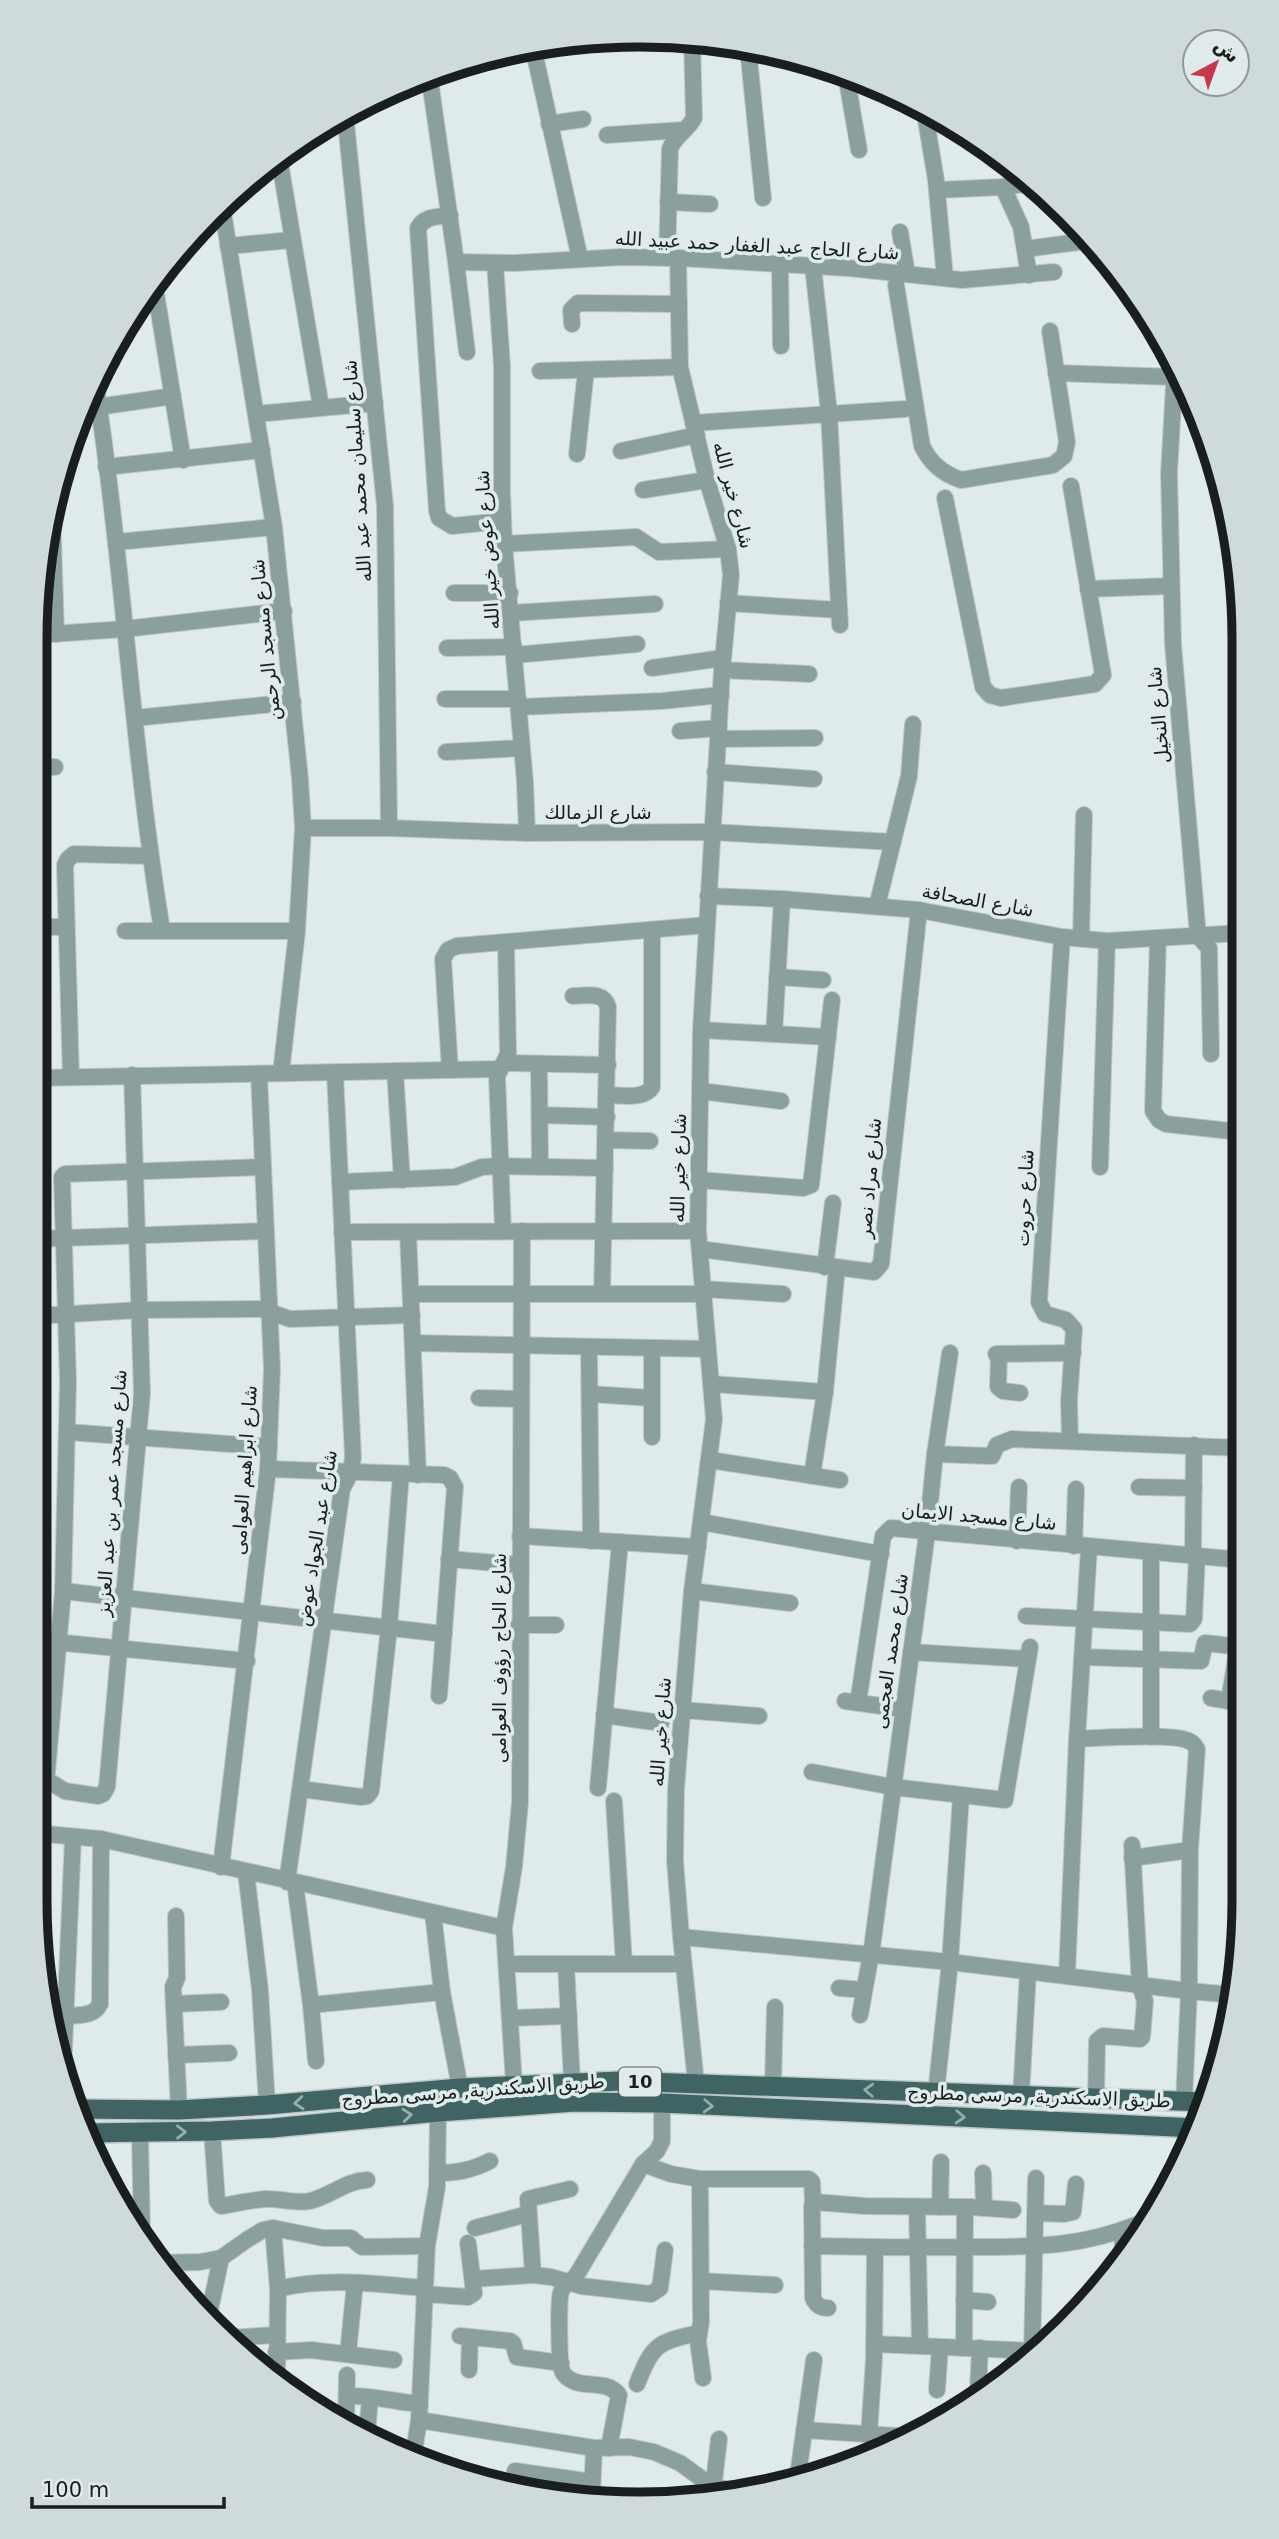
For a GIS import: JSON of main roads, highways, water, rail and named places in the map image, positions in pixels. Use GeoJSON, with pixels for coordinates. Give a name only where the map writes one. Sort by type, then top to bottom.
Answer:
{"type":"FeatureCollection","features":[{"type":"Feature","properties":{"kind":"main road","name":"طريق الاسكندرية, مرسى مطروح"},"geometry":{"type":"LineString","coordinates":[[86,2109],[179,2110],[514,2084],[572,2082],[773,2085],[1196,2102]]}},
{"type":"Feature","properties":{"kind":"main road","name":"طريق الاسكندرية, مرسى مطروح"},"geometry":{"type":"LineString","coordinates":[[95,2133],[212,2132],[574,2102],[662,2103],[1186,2128]]}}]}
